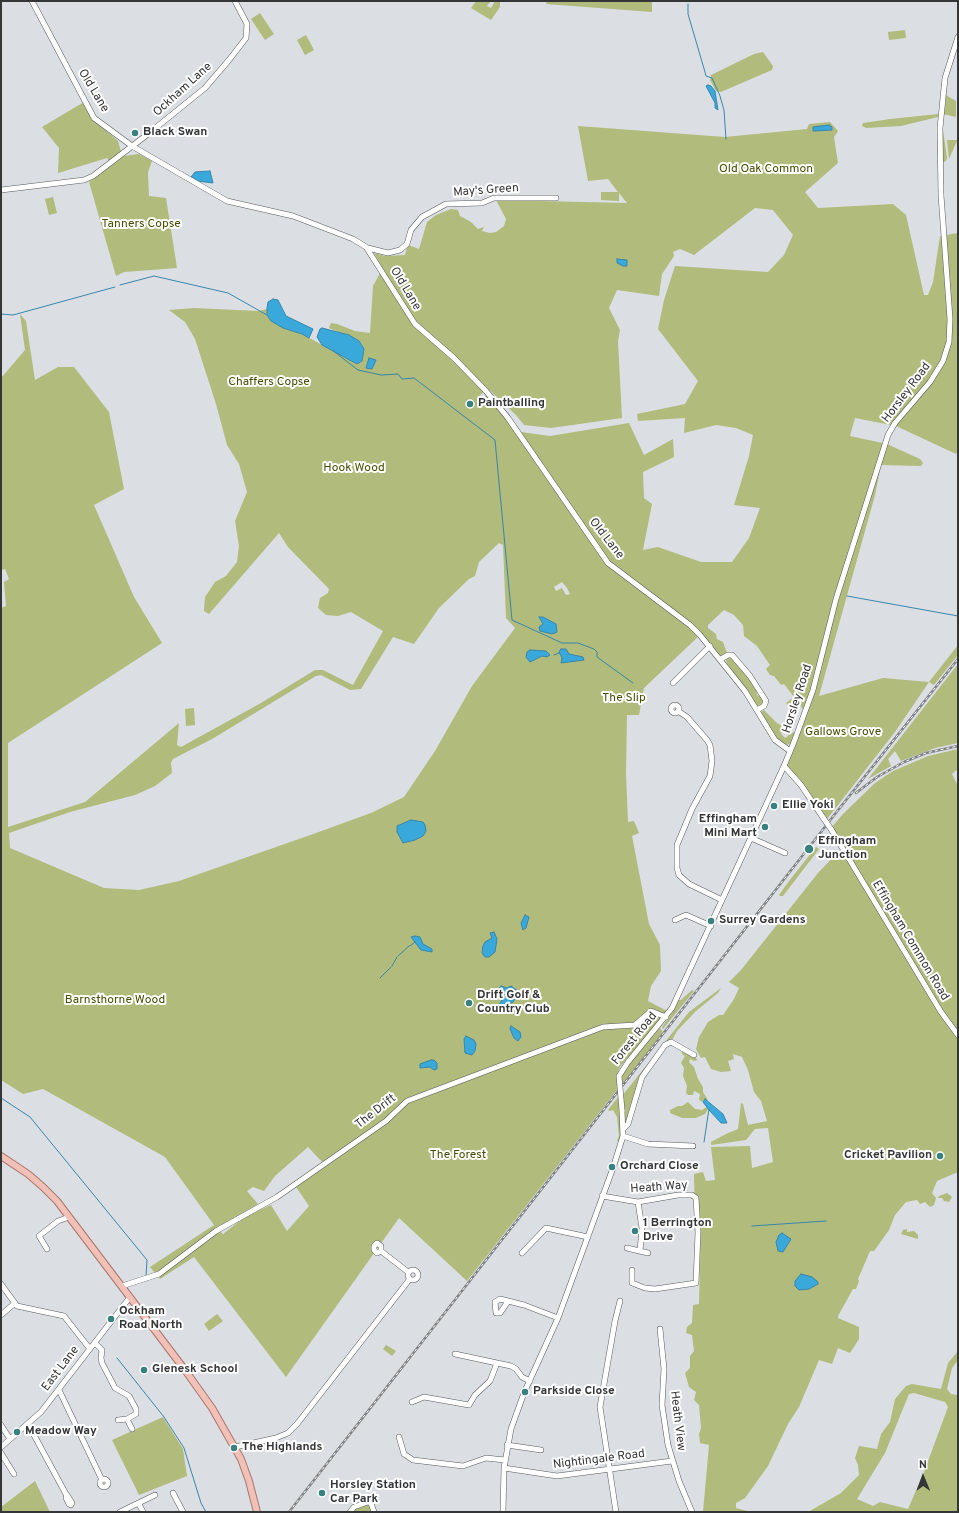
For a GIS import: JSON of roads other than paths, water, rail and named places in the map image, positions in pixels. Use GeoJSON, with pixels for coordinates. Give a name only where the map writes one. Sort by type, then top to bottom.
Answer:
{"type":"FeatureCollection","features":[{"type":"Feature","properties":{"kind":"main road"},"geometry":{"type":"LineString","coordinates":[[1,1156],[43,1187],[69,1217],[122,1286],[210,1406],[235,1447],[246,1470],[257,1512]]}},
{"type":"Feature","properties":{"kind":"street","name":"Old Lane"},"geometry":{"type":"LineString","coordinates":[[32,1],[94,118],[132,146],[222,198],[235,203],[260,207],[292,216],[353,239],[368,248],[415,324],[454,358],[495,402],[514,426],[608,563],[690,624],[710,646],[757,710],[775,740],[790,752]]}},
{"type":"Feature","properties":{"kind":"street","name":"Ockham Lane"},"geometry":{"type":"LineString","coordinates":[[1,190],[84,180],[93,176],[205,88],[246,38],[247,24],[235,1]]}},
{"type":"Feature","properties":{"kind":"street","name":"Horsley Road"},"geometry":{"type":"LineString","coordinates":[[790,752],[813,690],[836,599],[888,435],[930,382],[943,361],[949,342],[950,319],[941,196],[940,128],[945,78],[958,37]]}},
{"type":"Feature","properties":{"kind":"street","name":"May's Green"},"geometry":{"type":"LineString","coordinates":[[368,248],[388,253],[400,250],[407,244],[411,230],[422,217],[446,204],[484,202],[494,198],[556,198]]}},
{"type":"Feature","properties":{"kind":"street"},"geometry":{"type":"LineString","coordinates":[[673,683],[710,646]]}},
{"type":"Feature","properties":{"kind":"street"},"geometry":{"type":"LineString","coordinates":[[720,660],[728,655],[732,655],[750,676],[766,701],[764,706],[757,710]]}},
{"type":"Feature","properties":{"kind":"street"},"geometry":{"type":"LineString","coordinates":[[678,711],[687,717],[707,740],[710,745],[712,761],[710,776],[692,809],[677,844],[677,868],[679,875],[689,884],[722,900]]}},
{"type":"Feature","properties":{"kind":"street","name":"Forest Road"},"geometry":{"type":"LineString","coordinates":[[504,1512],[504,1468],[507,1445],[519,1405],[558,1318],[623,1136],[624,1128],[619,1076],[628,1062],[666,1017],[711,926],[790,752]]}},
{"type":"Feature","properties":{"kind":"street","name":"Effingham Common Road"},"geometry":{"type":"LineString","coordinates":[[784,766],[802,785],[831,829],[942,1012],[958,1035]]}},
{"type":"Feature","properties":{"kind":"street"},"geometry":{"type":"LineString","coordinates":[[781,772],[790,774]]}},
{"type":"Feature","properties":{"kind":"street"},"geometry":{"type":"LineString","coordinates":[[751,838],[785,853]]}},
{"type":"Feature","properties":{"kind":"street"},"geometry":{"type":"LineString","coordinates":[[674,920],[686,915],[711,926]]}},
{"type":"Feature","properties":{"kind":"street","name":"The Drift"},"geometry":{"type":"LineString","coordinates":[[122,1286],[159,1274],[216,1231],[277,1197],[386,1121],[408,1100],[603,1027],[635,1024],[651,1011],[666,1017]]}},
{"type":"Feature","properties":{"kind":"street"},"geometry":{"type":"LineString","coordinates":[[624,1128],[628,1124],[642,1077],[665,1045],[671,1042],[694,1055]]}},
{"type":"Feature","properties":{"kind":"street"},"geometry":{"type":"LineString","coordinates":[[623,1136],[648,1144],[693,1146]]}},
{"type":"Feature","properties":{"kind":"street","name":"Heath Way"},"geometry":{"type":"LineString","coordinates":[[602,1196],[638,1202],[678,1195],[692,1195],[696,1197],[698,1232],[696,1282],[694,1284],[645,1288],[632,1283],[632,1270]]}},
{"type":"Feature","properties":{"kind":"street"},"geometry":{"type":"LineString","coordinates":[[638,1202],[642,1228],[642,1242],[640,1251]]}},
{"type":"Feature","properties":{"kind":"street"},"geometry":{"type":"LineString","coordinates":[[48,1249],[39,1236],[58,1221],[69,1217]]}},
{"type":"Feature","properties":{"kind":"street"},"geometry":{"type":"LineString","coordinates":[[522,1253],[546,1228],[588,1237]]}},
{"type":"Feature","properties":{"kind":"street"},"geometry":{"type":"LineString","coordinates":[[627,1248],[648,1253]]}},
{"type":"Feature","properties":{"kind":"street"},"geometry":{"type":"LineString","coordinates":[[381,1251],[408,1272]]}},
{"type":"Feature","properties":{"kind":"street"},"geometry":{"type":"LineString","coordinates":[[408,1272],[414,1270],[418,1275],[415,1280],[408,1280]]}},
{"type":"Feature","properties":{"kind":"street"},"geometry":{"type":"LineString","coordinates":[[235,1447],[276,1438],[292,1429],[302,1420],[408,1280],[408,1272]]}},
{"type":"Feature","properties":{"kind":"street"},"geometry":{"type":"LineString","coordinates":[[1,1284],[15,1303],[21,1307],[64,1316],[90,1349]]}},
{"type":"Feature","properties":{"kind":"street","name":"East Lane"},"geometry":{"type":"LineString","coordinates":[[1,1447],[41,1412],[130,1297]]}},
{"type":"Feature","properties":{"kind":"street"},"geometry":{"type":"LineString","coordinates":[[616,1512],[600,1407],[615,1321],[620,1302]]}},
{"type":"Feature","properties":{"kind":"street"},"geometry":{"type":"LineString","coordinates":[[1,1315],[15,1303]]}},
{"type":"Feature","properties":{"kind":"street"},"geometry":{"type":"LineString","coordinates":[[508,1303],[524,1305],[558,1318]]}},
{"type":"Feature","properties":{"kind":"street","name":"Heath View"},"geometry":{"type":"LineString","coordinates":[[660,1329],[664,1369],[662,1405],[672,1461],[692,1512]]}},
{"type":"Feature","properties":{"kind":"street"},"geometry":{"type":"LineString","coordinates":[[95,1343],[102,1350],[102,1363],[115,1388],[129,1396],[136,1409],[136,1414],[127,1419],[118,1420]]}},
{"type":"Feature","properties":{"kind":"street"},"geometry":{"type":"LineString","coordinates":[[455,1354],[514,1368],[522,1377],[530,1382]]}},
{"type":"Feature","properties":{"kind":"street"},"geometry":{"type":"LineString","coordinates":[[412,1402],[424,1397],[469,1405],[475,1395],[490,1381],[497,1363]]}},
{"type":"Feature","properties":{"kind":"street"},"geometry":{"type":"LineString","coordinates":[[59,1390],[102,1480]]}},
{"type":"Feature","properties":{"kind":"street"},"geometry":{"type":"LineString","coordinates":[[127,1419],[132,1429]]}},
{"type":"Feature","properties":{"kind":"street"},"geometry":{"type":"LineString","coordinates":[[28,1424],[67,1496]]}},
{"type":"Feature","properties":{"kind":"street"},"geometry":{"type":"LineString","coordinates":[[1,1426],[10,1439]]}},
{"type":"Feature","properties":{"kind":"street"},"geometry":{"type":"LineString","coordinates":[[399,1437],[404,1454],[413,1460],[463,1466],[486,1458],[505,1460]]}},
{"type":"Feature","properties":{"kind":"street"},"geometry":{"type":"LineString","coordinates":[[507,1445],[541,1450]]}},
{"type":"Feature","properties":{"kind":"street"},"geometry":{"type":"LineString","coordinates":[[1,1453],[14,1474]]}},
{"type":"Feature","properties":{"kind":"street","name":"Nightingale Road"},"geometry":{"type":"LineString","coordinates":[[504,1468],[554,1476],[672,1461]]}},
{"type":"Feature","properties":{"kind":"street"},"geometry":{"type":"LineString","coordinates":[[173,1494],[183,1512]]}},
{"type":"Feature","properties":{"kind":"street"},"geometry":{"type":"LineString","coordinates":[[120,1512],[155,1495]]}},
{"type":"Feature","properties":{"kind":"street"},"geometry":{"type":"LineString","coordinates":[[350,1512],[354,1507],[368,1502],[371,1504],[374,1512]]}},
{"type":"Feature","properties":{"kind":"street"},"geometry":{"type":"LineString","coordinates":[[139,1504],[143,1512]]}},
{"type":"Feature","properties":{"kind":"water"},"geometry":{"type":"Polygon","coordinates":[[[708,85],[715,91],[718,110],[715,108],[715,103],[706,86],[708,85]]]}},
{"type":"Feature","properties":{"kind":"water"},"geometry":{"type":"Polygon","coordinates":[[[829,125],[832,127],[832,130],[813,131],[813,127],[829,125]]]}},
{"type":"Feature","properties":{"kind":"water"},"geometry":{"type":"Polygon","coordinates":[[[210,171],[213,183],[197,181],[191,177],[195,172],[210,171]]]}},
{"type":"Feature","properties":{"kind":"water"},"geometry":{"type":"Polygon","coordinates":[[[617,259],[627,260],[627,266],[617,263],[617,259]]]}},
{"type":"Feature","properties":{"kind":"water"},"geometry":{"type":"Polygon","coordinates":[[[273,299],[278,300],[286,316],[313,329],[309,338],[302,334],[283,328],[271,321],[267,315],[267,308],[268,302],[273,299]]]}},
{"type":"Feature","properties":{"kind":"water"},"geometry":{"type":"Polygon","coordinates":[[[322,328],[349,335],[359,341],[364,349],[362,361],[357,364],[322,345],[317,337],[320,329],[322,328]]]}},
{"type":"Feature","properties":{"kind":"water"},"geometry":{"type":"Polygon","coordinates":[[[369,358],[376,360],[372,369],[366,368],[369,358]]]}},
{"type":"Feature","properties":{"kind":"water"},"geometry":{"type":"Polygon","coordinates":[[[539,617],[543,617],[556,624],[557,632],[552,634],[540,631],[539,627],[543,624],[539,617]]]}},
{"type":"Feature","properties":{"kind":"water"},"geometry":{"type":"Polygon","coordinates":[[[561,649],[566,649],[569,654],[583,657],[584,660],[561,663],[562,658],[559,652],[561,649]]]}},
{"type":"Feature","properties":{"kind":"water"},"geometry":{"type":"Polygon","coordinates":[[[530,650],[546,651],[550,655],[547,657],[542,656],[530,662],[526,657],[527,652],[530,650]]]}},
{"type":"Feature","properties":{"kind":"water"},"geometry":{"type":"Polygon","coordinates":[[[411,820],[423,822],[426,831],[423,836],[403,843],[397,832],[397,826],[411,820]]]}},
{"type":"Feature","properties":{"kind":"water"},"geometry":{"type":"Polygon","coordinates":[[[525,915],[529,917],[526,928],[523,930],[521,923],[525,915]]]}},
{"type":"Feature","properties":{"kind":"water"},"geometry":{"type":"Polygon","coordinates":[[[494,932],[497,939],[495,952],[489,957],[485,957],[482,953],[483,946],[485,942],[492,938],[490,933],[494,932]]]}},
{"type":"Feature","properties":{"kind":"water"},"geometry":{"type":"Polygon","coordinates":[[[411,937],[420,937],[423,944],[432,949],[432,952],[421,950],[411,937]]]}},
{"type":"Feature","properties":{"kind":"water"},"geometry":{"type":"Polygon","coordinates":[[[501,986],[507,988],[511,986],[519,992],[513,1002],[504,1007],[499,1005],[502,1000],[498,990],[501,986]]]}},
{"type":"Feature","properties":{"kind":"water"},"geometry":{"type":"Polygon","coordinates":[[[511,1026],[520,1032],[521,1037],[518,1041],[514,1038],[510,1029],[511,1026]]]}},
{"type":"Feature","properties":{"kind":"water"},"geometry":{"type":"Polygon","coordinates":[[[466,1036],[474,1040],[476,1044],[475,1051],[472,1055],[465,1053],[464,1039],[466,1036]]]}},
{"type":"Feature","properties":{"kind":"water"},"geometry":{"type":"Polygon","coordinates":[[[434,1060],[437,1063],[437,1069],[434,1070],[430,1067],[420,1068],[420,1064],[434,1060]]]}},
{"type":"Feature","properties":{"kind":"water"},"geometry":{"type":"Polygon","coordinates":[[[705,1099],[723,1114],[727,1123],[721,1123],[709,1110],[703,1102],[705,1099]]]}},
{"type":"Feature","properties":{"kind":"water"},"geometry":{"type":"Polygon","coordinates":[[[782,1233],[791,1239],[783,1252],[778,1251],[776,1242],[779,1235],[782,1233]]]}},
{"type":"Feature","properties":{"kind":"water"},"geometry":{"type":"Polygon","coordinates":[[[801,1274],[812,1277],[818,1282],[818,1284],[809,1289],[799,1290],[795,1286],[795,1281],[801,1274]]]}},
{"type":"Feature","properties":{"kind":"waterway"},"geometry":{"type":"LineString","coordinates":[[688,4],[688,14],[706,76],[712,78],[724,110],[726,139]]}},
{"type":"Feature","properties":{"kind":"waterway"},"geometry":{"type":"LineString","coordinates":[[120,285],[154,276],[228,293],[267,315]]}},
{"type":"Feature","properties":{"kind":"waterway"},"geometry":{"type":"LineString","coordinates":[[1,314],[13,315],[115,287]]}},
{"type":"Feature","properties":{"kind":"waterway"},"geometry":{"type":"LineString","coordinates":[[332,350],[358,370],[381,375],[398,374],[402,379],[414,378],[495,440],[512,620],[562,643],[578,643],[594,649],[597,652],[597,657],[633,683]]}},
{"type":"Feature","properties":{"kind":"waterway"},"geometry":{"type":"LineString","coordinates":[[847,596],[958,616]]}},
{"type":"Feature","properties":{"kind":"waterway"},"geometry":{"type":"LineString","coordinates":[[554,655],[559,653]]}},
{"type":"Feature","properties":{"kind":"waterway"},"geometry":{"type":"LineString","coordinates":[[410,946],[415,942]]}},
{"type":"Feature","properties":{"kind":"waterway"},"geometry":{"type":"LineString","coordinates":[[398,956],[409,946]]}},
{"type":"Feature","properties":{"kind":"waterway"},"geometry":{"type":"LineString","coordinates":[[392,966],[397,957]]}},
{"type":"Feature","properties":{"kind":"waterway"},"geometry":{"type":"LineString","coordinates":[[380,978],[391,967]]}},
{"type":"Feature","properties":{"kind":"waterway"},"geometry":{"type":"LineString","coordinates":[[1,1098],[30,1117],[147,1260],[146,1276]]}},
{"type":"Feature","properties":{"kind":"waterway"},"geometry":{"type":"LineString","coordinates":[[704,1142],[709,1109]]}},
{"type":"Feature","properties":{"kind":"waterway"},"geometry":{"type":"LineString","coordinates":[[752,1226],[826,1221]]}},
{"type":"Feature","properties":{"kind":"waterway"},"geometry":{"type":"LineString","coordinates":[[117,1358],[164,1417],[184,1448],[201,1503],[206,1512]]}},
{"type":"Feature","properties":{"kind":"railway"},"geometry":{"type":"LineString","coordinates":[[289,1512],[958,659]]}},
{"type":"Feature","properties":{"kind":"railway"},"geometry":{"type":"LineString","coordinates":[[856,793],[877,777],[904,762],[926,753],[958,746]]}},
{"type":"Feature","properties":{"kind":"place","name":"Black Swan"},"geometry":{"type":"Point","coordinates":[135,133]}},
{"type":"Feature","properties":{"kind":"place","name":"Paintballing"},"geometry":{"type":"Point","coordinates":[470,404]}},
{"type":"Feature","properties":{"kind":"place","name":"Ellie Yoki"},"geometry":{"type":"Point","coordinates":[774,806]}},
{"type":"Feature","properties":{"kind":"place","name":"Effingham Mini Mart"},"geometry":{"type":"Point","coordinates":[765,827]}},
{"type":"Feature","properties":{"kind":"place","name":"Effingham Junction"},"geometry":{"type":"Point","coordinates":[809,849]}},
{"type":"Feature","properties":{"kind":"place","name":"Surrey Gardens"},"geometry":{"type":"Point","coordinates":[711,921]}},
{"type":"Feature","properties":{"kind":"place","name":"Drift Golf & Country Club"},"geometry":{"type":"Point","coordinates":[469,1003]}},
{"type":"Feature","properties":{"kind":"place","name":"Cricket Pavilion"},"geometry":{"type":"Point","coordinates":[940,1156]}},
{"type":"Feature","properties":{"kind":"place","name":"Orchard Close"},"geometry":{"type":"Point","coordinates":[612,1167]}},
{"type":"Feature","properties":{"kind":"place","name":"1 Berrington Drive"},"geometry":{"type":"Point","coordinates":[635,1231]}},
{"type":"Feature","properties":{"kind":"place","name":"Ockham Road North"},"geometry":{"type":"Point","coordinates":[111,1319]}},
{"type":"Feature","properties":{"kind":"place","name":"Glenesk School"},"geometry":{"type":"Point","coordinates":[144,1370]}},
{"type":"Feature","properties":{"kind":"place","name":"Parkside Close"},"geometry":{"type":"Point","coordinates":[525,1392]}},
{"type":"Feature","properties":{"kind":"place","name":"Meadow Way"},"geometry":{"type":"Point","coordinates":[17,1432]}},
{"type":"Feature","properties":{"kind":"place","name":"The Highlands"},"geometry":{"type":"Point","coordinates":[234,1448]}},
{"type":"Feature","properties":{"kind":"place","name":"Horsley Station Car Park"},"geometry":{"type":"Point","coordinates":[322,1493]}},
{"type":"Feature","properties":{"kind":"park label","name":"Old Oak Common"},"geometry":{"type":"Point","coordinates":[766,170]}},
{"type":"Feature","properties":{"kind":"park label","name":"Tanners Copse"},"geometry":{"type":"Point","coordinates":[141,225]}},
{"type":"Feature","properties":{"kind":"park label","name":"Chaffers Copse"},"geometry":{"type":"Point","coordinates":[269,383]}},
{"type":"Feature","properties":{"kind":"park label","name":"Hook Wood"},"geometry":{"type":"Point","coordinates":[354,469]}},
{"type":"Feature","properties":{"kind":"park label","name":"The Slip"},"geometry":{"type":"Point","coordinates":[624,699]}},
{"type":"Feature","properties":{"kind":"park label","name":"Gallows Grove"},"geometry":{"type":"Point","coordinates":[843,733]}},
{"type":"Feature","properties":{"kind":"park label","name":"Barnsthorne Wood"},"geometry":{"type":"Point","coordinates":[115,1001]}},
{"type":"Feature","properties":{"kind":"park label","name":"The Forest"},"geometry":{"type":"Point","coordinates":[458,1156]}}]}
